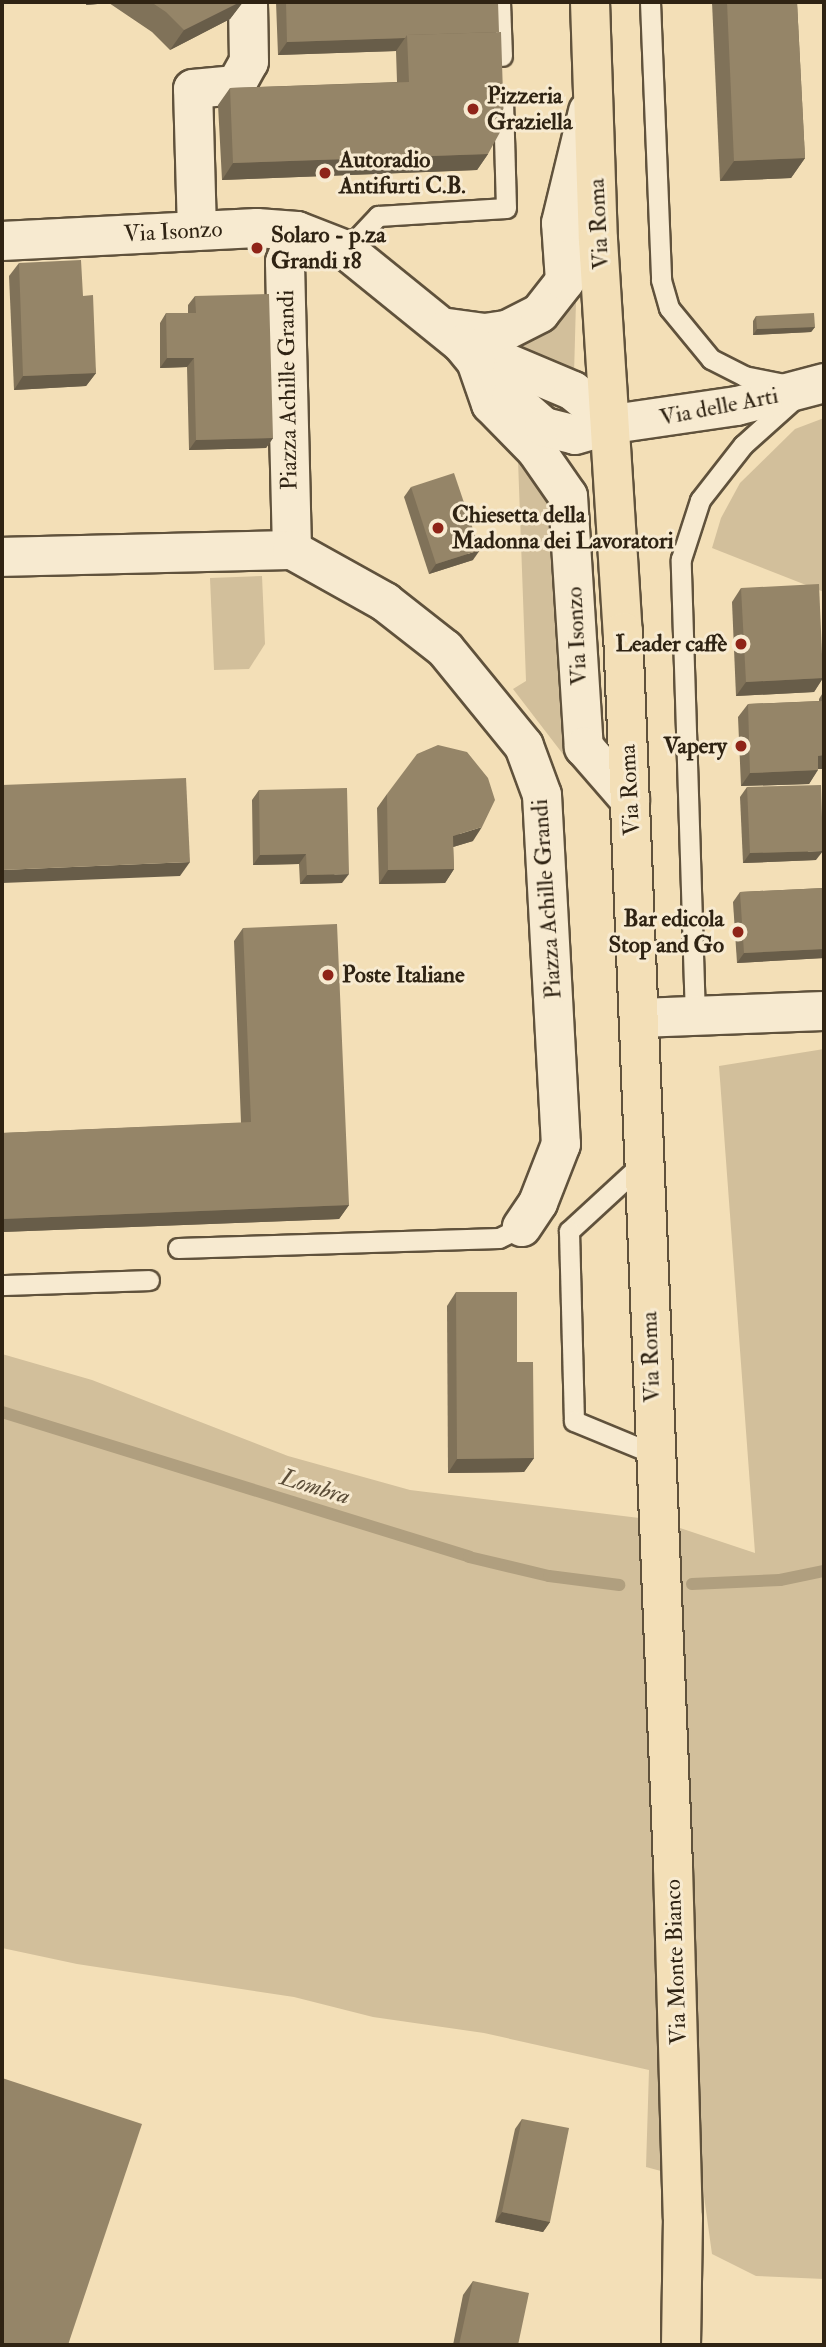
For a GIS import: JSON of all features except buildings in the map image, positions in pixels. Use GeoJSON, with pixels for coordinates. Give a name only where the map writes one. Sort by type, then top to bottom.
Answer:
{"type":"FeatureCollection","features":[{"type":"Feature","properties":{"kind":"main road","name":"Via Roma"},"geometry":{"type":"LineString","coordinates":[[590,2],[598,240],[613,424],[639,1018],[654,1454],[662,1579]]}},
{"type":"Feature","properties":{"kind":"main road","name":"Via Monte Bianco"},"geometry":{"type":"LineString","coordinates":[[662,1579],[683,2218],[681,2345]]}},
{"type":"Feature","properties":{"kind":"street"},"geometry":{"type":"LineString","coordinates":[[197,231],[193,89],[236,85],[249,62],[248,2]]}},
{"type":"Feature","properties":{"kind":"street"},"geometry":{"type":"LineString","coordinates":[[459,344],[485,333],[507,330],[540,313],[565,281],[561,223],[593,92]]}},
{"type":"Feature","properties":{"kind":"street","name":"Via Isonzo"},"geometry":{"type":"LineString","coordinates":[[2,241],[197,231],[298,231],[346,250],[459,344],[544,427],[575,435],[613,424]]}},
{"type":"Feature","properties":{"kind":"street","name":"Piazza Achille Grandi"},"geometry":{"type":"LineString","coordinates":[[298,231],[285,262],[292,550],[384,602],[444,649],[524,746],[542,795],[561,1144],[538,1203],[522,1227]]}},
{"type":"Feature","properties":{"kind":"street","name":"Via Isonzo"},"geometry":{"type":"LineString","coordinates":[[459,344],[491,404],[536,450],[568,496],[584,747],[630,800]]}},
{"type":"Feature","properties":{"kind":"street","name":"Via delle Arti"},"geometry":{"type":"LineString","coordinates":[[613,424],[737,406],[818,385]]}},
{"type":"Feature","properties":{"kind":"street"},"geometry":{"type":"LineString","coordinates":[[2,558],[292,550]]}},
{"type":"Feature","properties":{"kind":"street"},"geometry":{"type":"LineString","coordinates":[[639,1018],[824,1011]]}},
{"type":"Feature","properties":{"kind":"lane"},"geometry":{"type":"LineString","coordinates":[[346,250],[378,216],[506,208],[500,2]]}},
{"type":"Feature","properties":{"kind":"lane"},"geometry":{"type":"LineString","coordinates":[[650,2],[661,280],[669,308],[711,359],[744,376],[818,385]]}},
{"type":"Feature","properties":{"kind":"lane"},"geometry":{"type":"LineString","coordinates":[[695,1017],[679,587],[684,550],[701,500],[772,416],[818,385]]}},
{"type":"Feature","properties":{"kind":"lane"},"geometry":{"type":"LineString","coordinates":[[644,1162],[569,1231],[574,1421],[654,1454]]}},
{"type":"Feature","properties":{"kind":"lane"},"geometry":{"type":"LineString","coordinates":[[178,1248],[499,1238],[522,1227]]}},
{"type":"Feature","properties":{"kind":"lane"},"geometry":{"type":"LineString","coordinates":[[2,1285],[149,1280]]}},
{"type":"Feature","properties":{"kind":"shaded area"},"geometry":{"type":"Polygon","coordinates":[[[572,299],[576,301],[574,375],[511,346],[572,299]]]}},
{"type":"Feature","properties":{"kind":"shaded area"},"geometry":{"type":"Polygon","coordinates":[[[824,418],[824,592],[712,548],[721,518],[740,483],[795,429],[824,418]]]}},
{"type":"Feature","properties":{"kind":"shaded area"},"geometry":{"type":"Polygon","coordinates":[[[518,460],[547,501],[560,543],[569,762],[513,689],[526,681],[518,460]]]}},
{"type":"Feature","properties":{"kind":"shaded area"},"geometry":{"type":"Polygon","coordinates":[[[262,576],[265,644],[249,669],[214,670],[210,578],[262,576]]]}},
{"type":"Feature","properties":{"kind":"shaded area"},"geometry":{"type":"Polygon","coordinates":[[[824,1049],[824,2279],[756,2276],[712,2254],[702,2182],[646,2167],[649,2070],[484,2033],[373,2017],[294,1997],[77,1964],[2,1948],[2,1354],[92,1380],[288,1456],[410,1490],[656,1520],[755,1553],[719,1066],[824,1049]]]}},
{"type":"Feature","properties":{"kind":"waterway","name":"Lombra"},"geometry":{"type":"LineString","coordinates":[[2,1412],[469,1557],[549,1576],[619,1585]]}},
{"type":"Feature","properties":{"kind":"waterway","name":"Lombra"},"geometry":{"type":"LineString","coordinates":[[692,1584],[780,1580],[824,1571]]}},
{"type":"Feature","properties":{"kind":"place","name":"Pizzeria Graziella"},"geometry":{"type":"Point","coordinates":[473,109]}},
{"type":"Feature","properties":{"kind":"place","name":"Autoradio Antifurti C.B."},"geometry":{"type":"Point","coordinates":[325,173]}},
{"type":"Feature","properties":{"kind":"place","name":"Solaro - p.za Grandi 18"},"geometry":{"type":"Point","coordinates":[257,248]}},
{"type":"Feature","properties":{"kind":"place","name":"Chiesetta della Madonna dei Lavoratori"},"geometry":{"type":"Point","coordinates":[438,528]}},
{"type":"Feature","properties":{"kind":"place","name":"Leader caffè"},"geometry":{"type":"Point","coordinates":[741,644]}},
{"type":"Feature","properties":{"kind":"place","name":"Vapery"},"geometry":{"type":"Point","coordinates":[741,746]}},
{"type":"Feature","properties":{"kind":"place","name":"Bar edicola Stop and Go"},"geometry":{"type":"Point","coordinates":[738,932]}},
{"type":"Feature","properties":{"kind":"place","name":"Poste Italiane"},"geometry":{"type":"Point","coordinates":[328,975]}}]}
